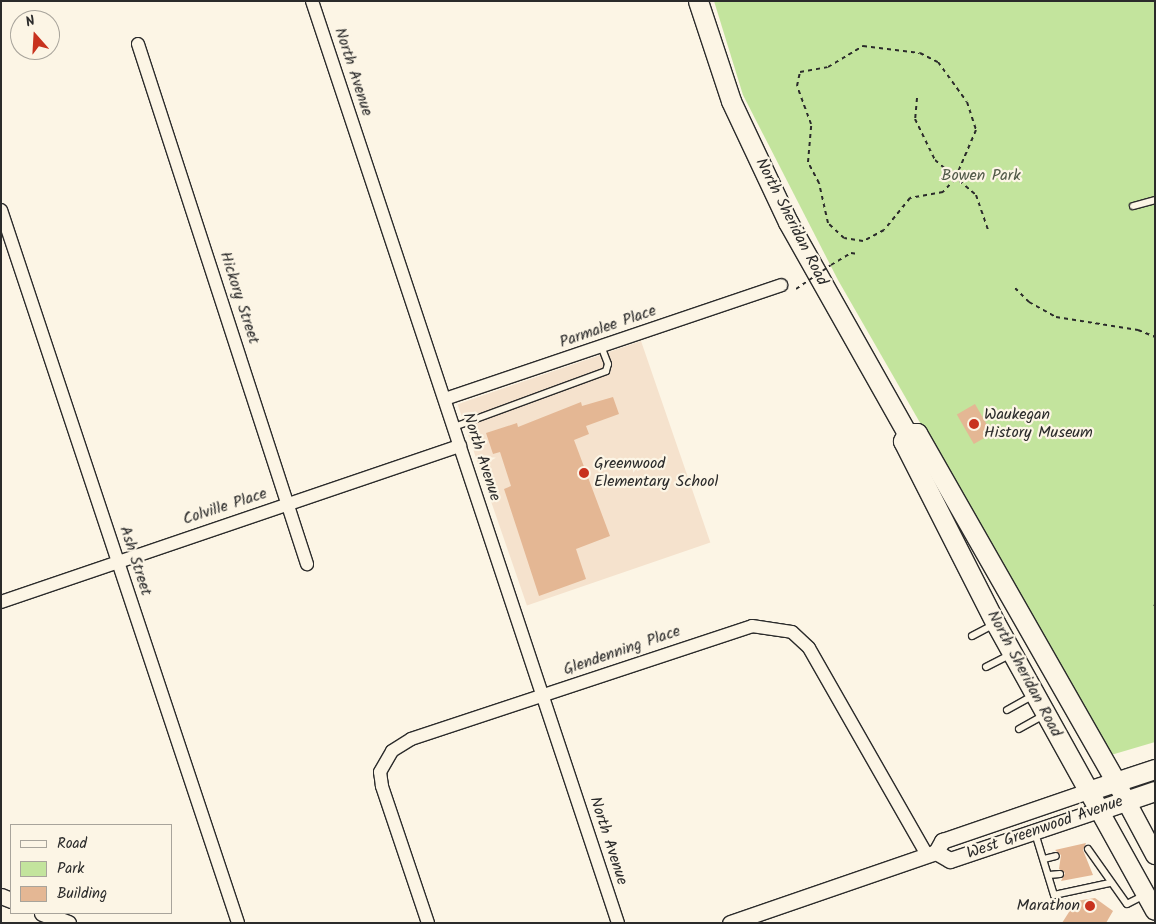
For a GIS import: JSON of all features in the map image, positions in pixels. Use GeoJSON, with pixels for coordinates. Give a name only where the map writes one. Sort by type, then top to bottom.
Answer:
{"type":"FeatureCollection","features":[{"type":"Feature","properties":{"kind":"main road","name":"North Sheridan Road"},"geometry":{"type":"LineString","coordinates":[[698,1],[731,101],[788,222],[907,432]]}},
{"type":"Feature","properties":{"kind":"main road","name":"North Sheridan Road"},"geometry":{"type":"LineString","coordinates":[[907,432],[903,441],[996,624],[1155,911]]}},
{"type":"Feature","properties":{"kind":"main road","name":"North Sheridan Road"},"geometry":{"type":"LineString","coordinates":[[907,432],[917,433],[1116,782],[1155,855]]}},
{"type":"Feature","properties":{"kind":"main road"},"geometry":{"type":"LineString","coordinates":[[1088,791],[1155,769]]}},
{"type":"Feature","properties":{"kind":"main road","name":"West Greenwood Avenue"},"geometry":{"type":"LineString","coordinates":[[1099,810],[1155,790]]}},
{"type":"Feature","properties":{"kind":"street","name":"North Avenue"},"geometry":{"type":"LineString","coordinates":[[312,1],[618,923]]}},
{"type":"Feature","properties":{"kind":"street","name":"Hickory Street"},"geometry":{"type":"LineString","coordinates":[[138,44],[289,503],[307,564]]}},
{"type":"Feature","properties":{"kind":"street","name":"Ash Street"},"geometry":{"type":"LineString","coordinates":[[1,210],[238,923]]}},
{"type":"Feature","properties":{"kind":"street","name":"Parmalee Place"},"geometry":{"type":"LineString","coordinates":[[445,399],[781,284]]}},
{"type":"Feature","properties":{"kind":"street","name":"Colville Place"},"geometry":{"type":"LineString","coordinates":[[1,602],[118,560],[460,446]]}},
{"type":"Feature","properties":{"kind":"street","name":"Glendenning Place"},"geometry":{"type":"LineString","coordinates":[[428,923],[382,786],[380,772],[386,758],[411,740],[752,626],[792,632],[809,648],[931,854]]}},
{"type":"Feature","properties":{"kind":"street","name":"West Greenwood Avenue"},"geometry":{"type":"LineString","coordinates":[[730,923],[931,854],[942,841],[1088,791]]}},
{"type":"Feature","properties":{"kind":"street","name":"West Greenwood Avenue"},"geometry":{"type":"LineString","coordinates":[[931,854],[950,860],[1099,810]]}},
{"type":"Feature","properties":{"kind":"street"},"geometry":{"type":"LineString","coordinates":[[45,914],[68,923]]}},
{"type":"Feature","properties":{"kind":"lane"},"geometry":{"type":"LineString","coordinates":[[1133,206],[1155,200]]}},
{"type":"Feature","properties":{"kind":"lane"},"geometry":{"type":"LineString","coordinates":[[454,426],[606,371],[608,364],[601,346]]}},
{"type":"Feature","properties":{"kind":"lane"},"geometry":{"type":"LineString","coordinates":[[972,636],[996,624]]}},
{"type":"Feature","properties":{"kind":"lane"},"geometry":{"type":"LineString","coordinates":[[986,667],[1012,654]]}},
{"type":"Feature","properties":{"kind":"lane"},"geometry":{"type":"LineString","coordinates":[[1007,710],[1034,695]]}},
{"type":"Feature","properties":{"kind":"lane"},"geometry":{"type":"LineString","coordinates":[[1019,729],[1045,714]]}},
{"type":"Feature","properties":{"kind":"lane"},"geometry":{"type":"LineString","coordinates":[[1035,831],[1054,895],[1110,883]]}},
{"type":"Feature","properties":{"kind":"lane"},"geometry":{"type":"LineString","coordinates":[[1088,850],[1127,904],[1146,895]]}},
{"type":"Feature","properties":{"kind":"lane"},"geometry":{"type":"LineString","coordinates":[[1044,859],[1056,856]]}},
{"type":"Feature","properties":{"kind":"lane"},"geometry":{"type":"LineString","coordinates":[[1092,868],[1101,866]]}},
{"type":"Feature","properties":{"kind":"lane"},"geometry":{"type":"LineString","coordinates":[[1048,876],[1060,874]]}},
{"type":"Feature","properties":{"kind":"path"},"geometry":{"type":"LineString","coordinates":[[863,46],[920,54],[938,62],[967,102],[976,130],[955,179],[943,192],[910,198],[874,237],[862,241],[844,238],[828,223],[819,183],[808,162],[811,124],[797,86],[800,72],[828,67],[863,46]]}},
{"type":"Feature","properties":{"kind":"path"},"geometry":{"type":"LineString","coordinates":[[917,98],[915,119],[935,160],[976,195],[988,230]]}},
{"type":"Feature","properties":{"kind":"path"},"geometry":{"type":"LineString","coordinates":[[796,289],[851,253],[858,254]]}},
{"type":"Feature","properties":{"kind":"path"},"geometry":{"type":"LineString","coordinates":[[1015,288],[1028,302],[1056,317],[1138,330],[1155,337]]}},
{"type":"Feature","properties":{"kind":"shaded area","name":"Greenwood Elementary School"},"geometry":{"type":"Polygon","coordinates":[[[641,341],[710,542],[527,606],[458,404],[641,341]]]}},
{"type":"Feature","properties":{"kind":"green space","name":"Bowen Park"},"geometry":{"type":"Polygon","coordinates":[[[714,1],[1155,1],[1155,742],[1111,755],[838,280],[743,95],[714,1]]]}},
{"type":"Feature","properties":{"kind":"building"},"geometry":{"type":"Polygon","coordinates":[[[613,397],[619,414],[586,426],[589,434],[574,440],[610,536],[576,549],[586,579],[539,596],[504,489],[511,486],[500,452],[493,454],[486,433],[517,423],[518,427],[581,402],[582,406],[613,397]]]}},
{"type":"Feature","properties":{"kind":"building","name":"Waukegan History Museum"},"geometry":{"type":"Polygon","coordinates":[[[975,404],[992,433],[974,444],[957,414],[975,404]]]}},
{"type":"Feature","properties":{"kind":"building","name":"Marathon"},"geometry":{"type":"Polygon","coordinates":[[[1086,843],[1083,850],[1093,875],[1061,881],[1065,873],[1059,869],[1061,855],[1055,850],[1086,843]]]}},
{"type":"Feature","properties":{"kind":"building","name":"Marathon"},"geometry":{"type":"Polygon","coordinates":[[[1095,898],[1113,911],[1106,923],[1062,923],[1076,901],[1095,898]]]}},
{"type":"Feature","properties":{"kind":"place","name":"Waukegan History Museum"},"geometry":{"type":"Point","coordinates":[974,424]}},
{"type":"Feature","properties":{"kind":"place","name":"Greenwood Elementary School"},"geometry":{"type":"Point","coordinates":[584,473]}},
{"type":"Feature","properties":{"kind":"place","name":"Marathon"},"geometry":{"type":"Point","coordinates":[1090,906]}}]}
